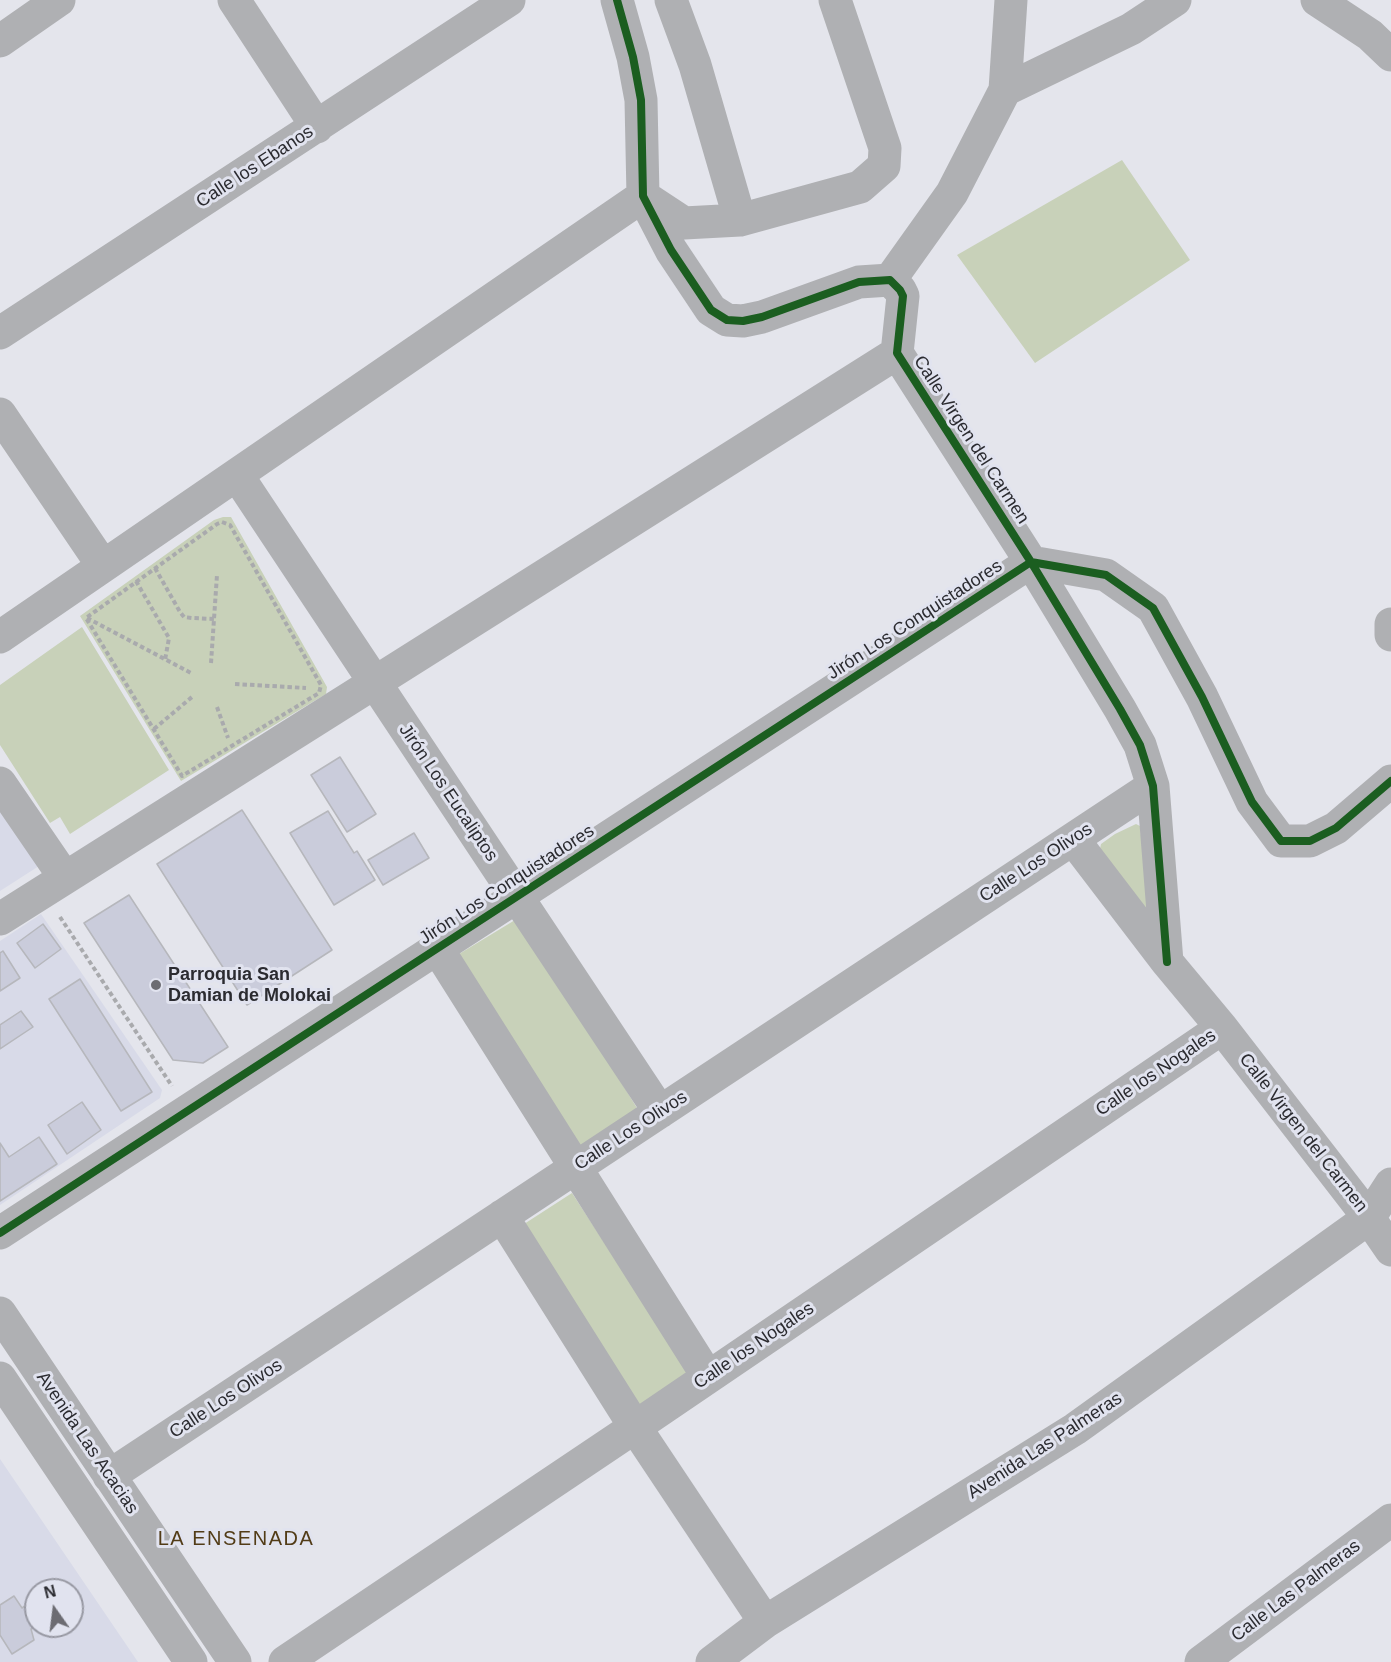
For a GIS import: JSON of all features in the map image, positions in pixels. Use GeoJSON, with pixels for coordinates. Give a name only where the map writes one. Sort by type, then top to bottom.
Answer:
{"type":"FeatureCollection","features":[{"type":"Feature","properties":{"kind":"street"},"geometry":{"type":"LineString","coordinates":[[0,41],[59,0]]}},
{"type":"Feature","properties":{"kind":"street"},"geometry":{"type":"LineString","coordinates":[[234,0],[317,126]]}},
{"type":"Feature","properties":{"kind":"street","name":"Calle los Ebanos"},"geometry":{"type":"LineString","coordinates":[[0,333],[508,0]]}},
{"type":"Feature","properties":{"kind":"street"},"geometry":{"type":"LineString","coordinates":[[617,0],[642,100],[644,196],[671,250],[711,310],[728,320],[742,321],[762,317],[859,282],[890,280],[952,194],[1005,90],[1011,0]]}},
{"type":"Feature","properties":{"kind":"street"},"geometry":{"type":"LineString","coordinates":[[671,0],[695,65],[741,220]]}},
{"type":"Feature","properties":{"kind":"street"},"geometry":{"type":"LineString","coordinates":[[644,196],[684,223],[741,220],[860,187],[884,166],[885,148],[835,0]]}},
{"type":"Feature","properties":{"kind":"street"},"geometry":{"type":"LineString","coordinates":[[1005,90],[1131,29],[1175,0]]}},
{"type":"Feature","properties":{"kind":"street"},"geometry":{"type":"LineString","coordinates":[[1317,0],[1370,35],[1391,55]]}},
{"type":"Feature","properties":{"kind":"street"},"geometry":{"type":"LineString","coordinates":[[0,637],[69,590],[130,558],[237,475],[644,196]]}},
{"type":"Feature","properties":{"kind":"street","name":"Calle Virgen del Carmen"},"geometry":{"type":"LineString","coordinates":[[890,280],[903,296],[897,353],[1031,562],[1140,745],[1153,786],[1167,962]]}},
{"type":"Feature","properties":{"kind":"street"},"geometry":{"type":"LineString","coordinates":[[0,919],[897,353]]}},
{"type":"Feature","properties":{"kind":"street"},"geometry":{"type":"LineString","coordinates":[[0,414],[130,558]]}},
{"type":"Feature","properties":{"kind":"street","name":"Jirón Los Eucaliptos"},"geometry":{"type":"LineString","coordinates":[[237,475],[660,1112]]}},
{"type":"Feature","properties":{"kind":"street"},"geometry":{"type":"LineString","coordinates":[[1031,562],[1106,575],[1153,608],[1202,697],[1252,802],[1281,841],[1310,841],[1336,828],[1391,782]]}},
{"type":"Feature","properties":{"kind":"street","name":"Jirón Los Conquistadores"},"geometry":{"type":"LineString","coordinates":[[0,1233],[1031,562]]}},
{"type":"Feature","properties":{"kind":"street"},"geometry":{"type":"LineString","coordinates":[[1391,624],[1391,635]]}},
{"type":"Feature","properties":{"kind":"street"},"geometry":{"type":"LineString","coordinates":[[0,783],[54,885]]}},
{"type":"Feature","properties":{"kind":"street","name":"Calle Los Olivos"},"geometry":{"type":"LineString","coordinates":[[110,1476],[1153,786]]}},
{"type":"Feature","properties":{"kind":"street","name":"Calle Virgen del Carmen"},"geometry":{"type":"LineString","coordinates":[[1073,839],[1384,1237]]}},
{"type":"Feature","properties":{"kind":"street"},"geometry":{"type":"LineString","coordinates":[[437,948],[708,1377]]}},
{"type":"Feature","properties":{"kind":"street","name":"Calle los Nogales"},"geometry":{"type":"LineString","coordinates":[[285,1662],[1222,1028]]}},
{"type":"Feature","properties":{"kind":"street"},"geometry":{"type":"LineString","coordinates":[[1384,1237],[1391,1184]]}},
{"type":"Feature","properties":{"kind":"street"},"geometry":{"type":"LineString","coordinates":[[502,1216],[635,1427],[765,1622]]}},
{"type":"Feature","properties":{"kind":"street","name":"Avenida Las Palmeras"},"geometry":{"type":"LineString","coordinates":[[712,1662],[765,1622],[1384,1237]]}},
{"type":"Feature","properties":{"kind":"street","name":"Avenida Las Acacias"},"geometry":{"type":"LineString","coordinates":[[0,1313],[235,1662]]}},
{"type":"Feature","properties":{"kind":"street","name":"Avenida Las Acacias"},"geometry":{"type":"LineString","coordinates":[[0,1378],[190,1662]]}},
{"type":"Feature","properties":{"kind":"street","name":"Calle Las Palmeras"},"geometry":{"type":"LineString","coordinates":[[1201,1662],[1391,1520]]}},
{"type":"Feature","properties":{"kind":"path"},"geometry":{"type":"LineString","coordinates":[[69,590],[182,776],[319,693],[321,685],[230,525],[225,522],[217,524],[130,558]]}},
{"type":"Feature","properties":{"kind":"path"},"geometry":{"type":"LineString","coordinates":[[130,558],[137,582],[169,638],[165,660]]}},
{"type":"Feature","properties":{"kind":"path"},"geometry":{"type":"LineString","coordinates":[[130,558],[137,582]]}},
{"type":"Feature","properties":{"kind":"path"},"geometry":{"type":"LineString","coordinates":[[130,558],[184,616],[214,619]]}},
{"type":"Feature","properties":{"kind":"path"},"geometry":{"type":"LineString","coordinates":[[211,663],[218,575]]}},
{"type":"Feature","properties":{"kind":"path"},"geometry":{"type":"LineString","coordinates":[[86,618],[137,582]]}},
{"type":"Feature","properties":{"kind":"path"},"geometry":{"type":"LineString","coordinates":[[86,618],[192,674]]}},
{"type":"Feature","properties":{"kind":"path"},"geometry":{"type":"LineString","coordinates":[[235,684],[320,689]]}},
{"type":"Feature","properties":{"kind":"path"},"geometry":{"type":"LineString","coordinates":[[154,729],[192,697]]}},
{"type":"Feature","properties":{"kind":"path"},"geometry":{"type":"LineString","coordinates":[[54,885],[188,1110]]}},
{"type":"Feature","properties":{"kind":"shaded area"},"geometry":{"type":"Polygon","coordinates":[[[0,805],[39,866],[0,891],[0,805]]]}},
{"type":"Feature","properties":{"kind":"shaded area"},"geometry":{"type":"Polygon","coordinates":[[[41,914],[162,1090],[160,1098],[0,1205],[0,941],[41,914]]]}},
{"type":"Feature","properties":{"kind":"shaded area"},"geometry":{"type":"Polygon","coordinates":[[[0,1459],[81,1578],[24,1578],[24,1638],[84,1638],[84,1583],[138,1662],[0,1662],[0,1459]]]}},
{"type":"Feature","properties":{"kind":"green space"},"geometry":{"type":"Polygon","coordinates":[[[1122,160],[1190,260],[1035,363],[957,255],[1122,160]]]}},
{"type":"Feature","properties":{"kind":"green space"},"geometry":{"type":"Polygon","coordinates":[[[231,517],[327,687],[326,694],[181,781],[80,616],[214,520],[231,517]]]}},
{"type":"Feature","properties":{"kind":"green space"},"geometry":{"type":"Polygon","coordinates":[[[82,627],[169,770],[70,834],[60,817],[50,823],[0,745],[0,685],[82,627]]]}},
{"type":"Feature","properties":{"kind":"green space"},"geometry":{"type":"Polygon","coordinates":[[[1136,824],[1140,826],[1149,915],[1100,849],[1101,844],[1115,834],[1136,824]]]}},
{"type":"Feature","properties":{"kind":"green space"},"geometry":{"type":"Polygon","coordinates":[[[520,917],[640,1113],[579,1150],[459,954],[520,917]]]}},
{"type":"Feature","properties":{"kind":"green space"},"geometry":{"type":"Polygon","coordinates":[[[572,1193],[690,1374],[639,1407],[521,1226],[572,1193]]]}},
{"type":"Feature","properties":{"kind":"building"},"geometry":{"type":"Polygon","coordinates":[[[340,757],[376,814],[347,832],[311,775],[340,757]]]}},
{"type":"Feature","properties":{"kind":"building"},"geometry":{"type":"Polygon","coordinates":[[[242,810],[332,950],[247,1005],[157,864],[242,810]]]}},
{"type":"Feature","properties":{"kind":"building"},"geometry":{"type":"Polygon","coordinates":[[[328,811],[354,853],[357,851],[375,880],[334,905],[290,833],[328,811]]]}},
{"type":"Feature","properties":{"kind":"building"},"geometry":{"type":"Polygon","coordinates":[[[414,833],[429,858],[383,885],[368,860],[414,833]]]}},
{"type":"Feature","properties":{"kind":"building","name":"Parroquia San Damian de Molokai"},"geometry":{"type":"Polygon","coordinates":[[[129,895],[228,1047],[203,1063],[173,1060],[84,923],[129,895]]]}},
{"type":"Feature","properties":{"kind":"building"},"geometry":{"type":"Polygon","coordinates":[[[43,924],[61,949],[35,968],[17,943],[43,924]]]}},
{"type":"Feature","properties":{"kind":"building"},"geometry":{"type":"Polygon","coordinates":[[[3,951],[20,978],[0,991],[0,953],[3,951]]]}},
{"type":"Feature","properties":{"kind":"building"},"geometry":{"type":"Polygon","coordinates":[[[80,979],[152,1092],[121,1111],[49,999],[80,979]]]}},
{"type":"Feature","properties":{"kind":"building"},"geometry":{"type":"Polygon","coordinates":[[[21,1011],[33,1027],[0,1049],[0,1025],[21,1011]]]}},
{"type":"Feature","properties":{"kind":"building"},"geometry":{"type":"Polygon","coordinates":[[[82,1102],[101,1130],[67,1154],[48,1125],[82,1102]]]}},
{"type":"Feature","properties":{"kind":"building"},"geometry":{"type":"Polygon","coordinates":[[[39,1137],[57,1164],[0,1201],[0,1143],[9,1157],[39,1137]]]}},
{"type":"Feature","properties":{"kind":"building"},"geometry":{"type":"Polygon","coordinates":[[[14,1596],[22,1608],[24,1607],[24,1638],[33,1638],[34,1640],[12,1654],[0,1635],[0,1605],[14,1596]]]}},
{"type":"Feature","properties":{"kind":"cycle path"},"geometry":{"type":"LineString","coordinates":[[617,0],[633,57],[641,100],[643,196],[671,250],[711,310],[727,320],[743,321],[762,317],[859,282],[890,280],[900,290],[903,296],[897,353],[1031,562],[1140,745],[1153,786],[1167,962]]}},
{"type":"Feature","properties":{"kind":"cycle path"},"geometry":{"type":"LineString","coordinates":[[0,1233],[1031,562],[1106,575],[1153,608],[1202,697],[1252,802],[1281,841],[1310,841],[1336,828],[1391,781]]}},
{"type":"Feature","properties":{"kind":"place","name":"Parroquia San Damian de Molokai"},"geometry":{"type":"Point","coordinates":[156,985]}},
{"type":"Feature","properties":{"kind":"district","name":"LA ENSENADA"},"geometry":{"type":"Point","coordinates":[236,1539]}}]}
